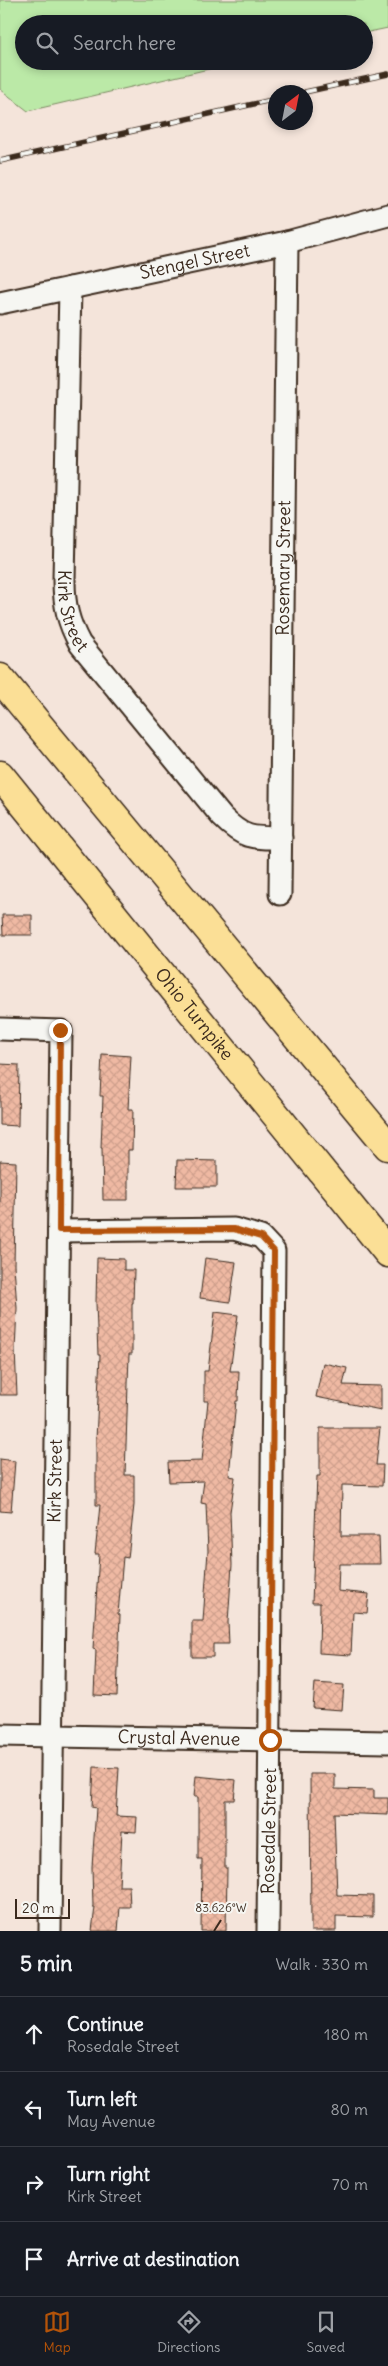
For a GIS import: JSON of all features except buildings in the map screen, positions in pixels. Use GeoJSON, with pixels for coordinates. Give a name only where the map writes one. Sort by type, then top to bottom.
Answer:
{"type":"FeatureCollection","features":[{"type":"Feature","properties":{"kind":"highway"},"geometry":{"type":"LineString","coordinates":[[0,678],[388,1146]]}},
{"type":"Feature","properties":{"kind":"highway","name":"Ohio Turnpike"},"geometry":{"type":"LineString","coordinates":[[0,775],[388,1253]]}},
{"type":"Feature","properties":{"kind":"street","name":"Stengel Street"},"geometry":{"type":"LineString","coordinates":[[0,303],[287,242],[388,216]]}},
{"type":"Feature","properties":{"kind":"street","name":"Rosemary Street"},"geometry":{"type":"LineString","coordinates":[[280,894],[287,242]]}},
{"type":"Feature","properties":{"kind":"street","name":"Kirk Street"},"geometry":{"type":"LineString","coordinates":[[70,288],[64,580],[64,604],[69,625],[80,644],[222,817],[237,831],[255,838],[281,838]]}},
{"type":"Feature","properties":{"kind":"street","name":"Kirk Street"},"geometry":{"type":"LineString","coordinates":[[0,1029],[60,1030],[50,1931]]}},
{"type":"Feature","properties":{"kind":"street","name":"Rosedale Street"},"geometry":{"type":"LineString","coordinates":[[59,1230],[234,1229],[261,1237],[274,1251],[268,1931]]}},
{"type":"Feature","properties":{"kind":"street","name":"Crystal Avenue"},"geometry":{"type":"LineString","coordinates":[[0,1735],[388,1742]]}},
{"type":"Feature","properties":{"kind":"green space"},"geometry":{"type":"Polygon","coordinates":[[[0,0],[388,0],[388,28],[373,31],[373,15],[15,15],[15,70],[204,70],[28,111],[0,89],[0,0]]]}},
{"type":"Feature","properties":{"kind":"railway"},"geometry":{"type":"LineString","coordinates":[[313,90],[388,74]]}},
{"type":"Feature","properties":{"kind":"railway"},"geometry":{"type":"LineString","coordinates":[[0,161],[268,101]]}},
{"type":"Feature","properties":{"kind":"route"},"geometry":{"type":"LineString","coordinates":[[60,1030],[59,1230],[234,1229],[261,1237],[274,1251],[270,1740]]}}]}
